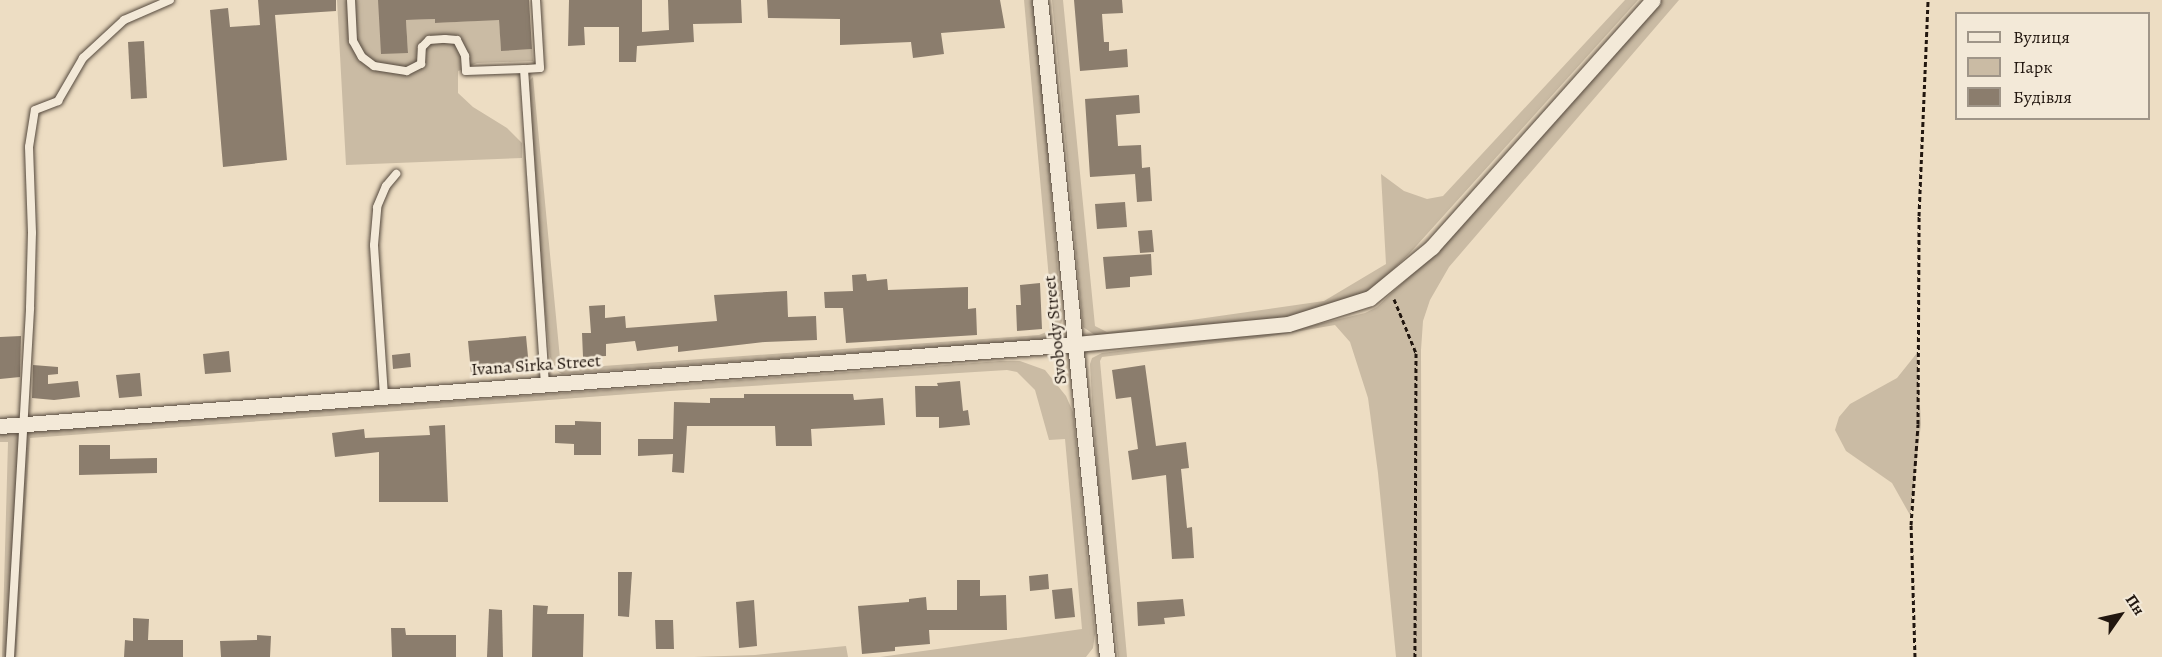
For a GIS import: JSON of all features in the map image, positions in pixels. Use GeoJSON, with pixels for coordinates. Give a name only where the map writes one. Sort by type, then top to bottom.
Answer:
{"type":"FeatureCollection","features":[{"type":"Feature","properties":{"kind":"street","name":"Svobody Street"},"geometry":{"type":"LineString","coordinates":[[1040,0],[1107,657]]}},
{"type":"Feature","properties":{"kind":"street","name":"Ivana Sirka Street"},"geometry":{"type":"LineString","coordinates":[[0,426],[1076,344],[1288,324],[1370,298],[1432,247],[1653,0]]}},
{"type":"Feature","properties":{"kind":"lane"},"geometry":{"type":"LineString","coordinates":[[10,657],[31,266],[29,147],[35,111],[58,101],[83,58],[124,20],[170,0]]}},
{"type":"Feature","properties":{"kind":"lane"},"geometry":{"type":"LineString","coordinates":[[351,0],[353,41],[362,57],[374,66],[407,71],[421,64],[422,47],[429,40],[445,39],[457,40],[465,56],[466,71],[540,68],[536,0]]}},
{"type":"Feature","properties":{"kind":"lane"},"geometry":{"type":"LineString","coordinates":[[524,69],[545,384]]}},
{"type":"Feature","properties":{"kind":"lane"},"geometry":{"type":"LineString","coordinates":[[384,396],[374,245],[377,207],[386,186],[396,174]]}},
{"type":"Feature","properties":{"kind":"path"},"geometry":{"type":"LineString","coordinates":[[1915,657],[1911,525],[1918,424],[1919,216],[1928,0]]}},
{"type":"Feature","properties":{"kind":"path"},"geometry":{"type":"LineString","coordinates":[[1391,283],[1395,301],[1408,328],[1416,353],[1415,657]]}},
{"type":"Feature","properties":{"kind":"green space"},"geometry":{"type":"Polygon","coordinates":[[[337,0],[378,0],[408,53],[406,20],[435,19],[435,23],[475,21],[499,16],[501,50],[532,49],[533,61],[477,63],[458,71],[458,93],[473,107],[507,128],[522,143],[522,158],[346,165],[337,0]]]}},
{"type":"Feature","properties":{"kind":"green space"},"geometry":{"type":"Polygon","coordinates":[[[1024,0],[1035,0],[1062,321],[1058,333],[1049,339],[562,374],[557,371],[550,357],[542,283],[529,81],[533,77],[561,369],[1039,335],[1049,331],[1053,324],[1024,0]]]}},
{"type":"Feature","properties":{"kind":"green space"},"geometry":{"type":"Polygon","coordinates":[[[1052,0],[1063,0],[1095,326],[1107,332],[1324,301],[1386,264],[1381,174],[1404,191],[1427,199],[1443,196],[1625,0],[1638,0],[1409,254],[1373,289],[1338,304],[1292,316],[1108,338],[1098,337],[1083,327],[1052,0]]]}},
{"type":"Feature","properties":{"kind":"green space"},"geometry":{"type":"Polygon","coordinates":[[[1658,0],[1679,0],[1449,267],[1430,300],[1423,321],[1421,350],[1422,657],[1396,657],[1378,473],[1368,398],[1350,342],[1335,325],[1260,338],[1102,357],[1100,361],[1127,657],[1118,657],[1099,495],[1090,364],[1092,358],[1102,353],[1302,328],[1365,313],[1377,307],[1437,250],[1658,0]]]}},
{"type":"Feature","properties":{"kind":"green space"},"geometry":{"type":"Polygon","coordinates":[[[1917,353],[1921,424],[1910,515],[1892,483],[1846,451],[1835,430],[1839,417],[1850,404],[1897,378],[1917,353]]]}},
{"type":"Feature","properties":{"kind":"green space"},"geometry":{"type":"Polygon","coordinates":[[[1020,361],[1045,370],[1066,396],[1073,412],[1095,634],[1093,648],[1086,657],[880,657],[1082,629],[1065,439],[1049,440],[1035,390],[1017,372],[1007,370],[670,391],[30,438],[16,657],[2,657],[8,442],[0,442],[0,434],[1020,361]]]}},
{"type":"Feature","properties":{"kind":"green space"},"geometry":{"type":"Polygon","coordinates":[[[846,646],[848,657],[694,657],[755,655],[846,646]]]}},
{"type":"Feature","properties":{"kind":"building"},"geometry":{"type":"Polygon","coordinates":[[[258,0],[336,0],[336,11],[275,15],[287,160],[223,167],[210,10],[228,8],[230,27],[260,25],[258,0]]]}},
{"type":"Feature","properties":{"kind":"building"},"geometry":{"type":"Polygon","coordinates":[[[378,0],[529,0],[532,49],[501,51],[499,20],[435,23],[435,19],[406,20],[408,53],[381,54],[378,0]]]}},
{"type":"Feature","properties":{"kind":"building"},"geometry":{"type":"Polygon","coordinates":[[[569,0],[642,0],[642,32],[669,30],[668,0],[741,0],[742,23],[693,24],[694,42],[637,46],[636,62],[619,62],[619,27],[584,27],[585,45],[568,46],[569,0]]]}},
{"type":"Feature","properties":{"kind":"building"},"geometry":{"type":"Polygon","coordinates":[[[767,0],[1000,0],[1005,28],[941,33],[944,54],[913,58],[911,42],[840,45],[840,19],[768,18],[767,0]]]}},
{"type":"Feature","properties":{"kind":"building"},"geometry":{"type":"Polygon","coordinates":[[[1074,0],[1122,0],[1123,13],[1102,14],[1104,42],[1109,42],[1109,51],[1127,49],[1128,67],[1080,71],[1074,0]]]}},
{"type":"Feature","properties":{"kind":"building"},"geometry":{"type":"Polygon","coordinates":[[[144,41],[147,98],[131,99],[128,42],[144,41]]]}},
{"type":"Feature","properties":{"kind":"building"},"geometry":{"type":"Polygon","coordinates":[[[1139,95],[1140,113],[1116,115],[1118,146],[1141,145],[1142,168],[1150,167],[1152,201],[1137,202],[1135,174],[1090,177],[1085,99],[1139,95]]]}},
{"type":"Feature","properties":{"kind":"building"},"geometry":{"type":"Polygon","coordinates":[[[1125,202],[1127,227],[1097,229],[1095,204],[1125,202]]]}},
{"type":"Feature","properties":{"kind":"building"},"geometry":{"type":"Polygon","coordinates":[[[1152,230],[1154,252],[1140,253],[1138,231],[1152,230]]]}},
{"type":"Feature","properties":{"kind":"building"},"geometry":{"type":"Polygon","coordinates":[[[1151,254],[1152,275],[1130,277],[1130,287],[1106,289],[1103,257],[1151,254]]]}},
{"type":"Feature","properties":{"kind":"building"},"geometry":{"type":"Polygon","coordinates":[[[866,274],[867,281],[887,279],[888,290],[968,287],[968,309],[976,308],[977,335],[846,343],[843,308],[825,308],[824,292],[853,291],[852,275],[866,274]]]}},
{"type":"Feature","properties":{"kind":"building"},"geometry":{"type":"Polygon","coordinates":[[[1040,283],[1042,329],[1017,331],[1016,305],[1021,305],[1020,285],[1040,283]]]}},
{"type":"Feature","properties":{"kind":"building"},"geometry":{"type":"Polygon","coordinates":[[[787,291],[788,317],[816,316],[817,340],[765,342],[678,352],[678,346],[637,351],[635,341],[606,344],[606,356],[583,357],[582,333],[591,333],[589,306],[605,305],[605,318],[625,316],[626,328],[717,321],[714,295],[787,291]]]}},
{"type":"Feature","properties":{"kind":"building"},"geometry":{"type":"Polygon","coordinates":[[[21,336],[20,377],[0,379],[0,337],[21,336]]]}},
{"type":"Feature","properties":{"kind":"building"},"geometry":{"type":"Polygon","coordinates":[[[526,336],[529,367],[471,372],[468,341],[526,336]]]}},
{"type":"Feature","properties":{"kind":"building"},"geometry":{"type":"Polygon","coordinates":[[[229,351],[231,372],[205,374],[203,354],[229,351]]]}},
{"type":"Feature","properties":{"kind":"building"},"geometry":{"type":"Polygon","coordinates":[[[410,353],[411,367],[393,369],[392,355],[410,353]]]}},
{"type":"Feature","properties":{"kind":"building"},"geometry":{"type":"Polygon","coordinates":[[[33,365],[58,367],[58,374],[48,375],[48,384],[78,381],[80,397],[54,400],[32,398],[33,365]]]}},
{"type":"Feature","properties":{"kind":"building"},"geometry":{"type":"Polygon","coordinates":[[[1145,365],[1156,446],[1186,442],[1189,468],[1181,469],[1187,528],[1192,527],[1194,558],[1172,559],[1166,475],[1132,480],[1128,451],[1138,449],[1131,397],[1116,399],[1112,370],[1145,365]]]}},
{"type":"Feature","properties":{"kind":"building"},"geometry":{"type":"Polygon","coordinates":[[[140,373],[142,396],[119,398],[116,375],[140,373]]]}},
{"type":"Feature","properties":{"kind":"building"},"geometry":{"type":"Polygon","coordinates":[[[960,381],[963,411],[968,410],[970,425],[939,428],[939,417],[916,417],[915,386],[938,386],[937,383],[960,381]]]}},
{"type":"Feature","properties":{"kind":"building"},"geometry":{"type":"Polygon","coordinates":[[[744,394],[853,394],[854,400],[883,398],[885,425],[811,429],[812,446],[776,446],[775,426],[687,426],[684,473],[672,472],[673,454],[638,456],[638,439],[673,439],[674,402],[710,403],[710,398],[744,398],[744,394]]]}},
{"type":"Feature","properties":{"kind":"building"},"geometry":{"type":"Polygon","coordinates":[[[575,421],[601,422],[601,455],[574,455],[574,444],[555,443],[555,425],[575,425],[575,421]]]}},
{"type":"Feature","properties":{"kind":"building"},"geometry":{"type":"Polygon","coordinates":[[[445,425],[448,502],[379,502],[379,452],[335,457],[332,433],[364,429],[365,438],[430,435],[429,426],[445,425]]]}},
{"type":"Feature","properties":{"kind":"building"},"geometry":{"type":"Polygon","coordinates":[[[79,445],[110,445],[110,459],[157,458],[157,473],[79,475],[79,445]]]}},
{"type":"Feature","properties":{"kind":"building"},"geometry":{"type":"Polygon","coordinates":[[[618,572],[632,572],[629,617],[618,616],[618,572]]]}},
{"type":"Feature","properties":{"kind":"building"},"geometry":{"type":"Polygon","coordinates":[[[1048,574],[1049,589],[1030,591],[1029,576],[1048,574]]]}},
{"type":"Feature","properties":{"kind":"building"},"geometry":{"type":"Polygon","coordinates":[[[957,580],[980,580],[980,596],[1006,595],[1007,630],[929,630],[930,644],[895,647],[895,651],[862,654],[858,606],[909,602],[909,599],[926,597],[927,610],[957,610],[957,580]]]}},
{"type":"Feature","properties":{"kind":"building"},"geometry":{"type":"Polygon","coordinates":[[[1072,588],[1075,617],[1055,619],[1052,590],[1072,588]]]}},
{"type":"Feature","properties":{"kind":"building"},"geometry":{"type":"Polygon","coordinates":[[[1183,599],[1185,616],[1164,618],[1165,624],[1138,626],[1137,602],[1183,599]]]}},
{"type":"Feature","properties":{"kind":"building"},"geometry":{"type":"Polygon","coordinates":[[[754,600],[757,646],[739,648],[736,602],[754,600]]]}},
{"type":"Feature","properties":{"kind":"building"},"geometry":{"type":"Polygon","coordinates":[[[533,605],[548,606],[547,614],[584,614],[583,657],[532,657],[533,605]]]}},
{"type":"Feature","properties":{"kind":"building"},"geometry":{"type":"Polygon","coordinates":[[[489,609],[502,610],[503,657],[487,657],[489,609]]]}},
{"type":"Feature","properties":{"kind":"building"},"geometry":{"type":"Polygon","coordinates":[[[133,618],[149,619],[148,640],[183,640],[183,657],[124,657],[125,640],[133,641],[133,618]]]}},
{"type":"Feature","properties":{"kind":"building"},"geometry":{"type":"Polygon","coordinates":[[[655,620],[673,620],[674,649],[656,649],[655,620]]]}},
{"type":"Feature","properties":{"kind":"building"},"geometry":{"type":"Polygon","coordinates":[[[391,628],[405,628],[406,635],[456,635],[456,657],[392,657],[391,628]]]}},
{"type":"Feature","properties":{"kind":"building"},"geometry":{"type":"Polygon","coordinates":[[[257,635],[271,636],[270,657],[221,657],[220,641],[257,640],[257,635]]]}}]}
